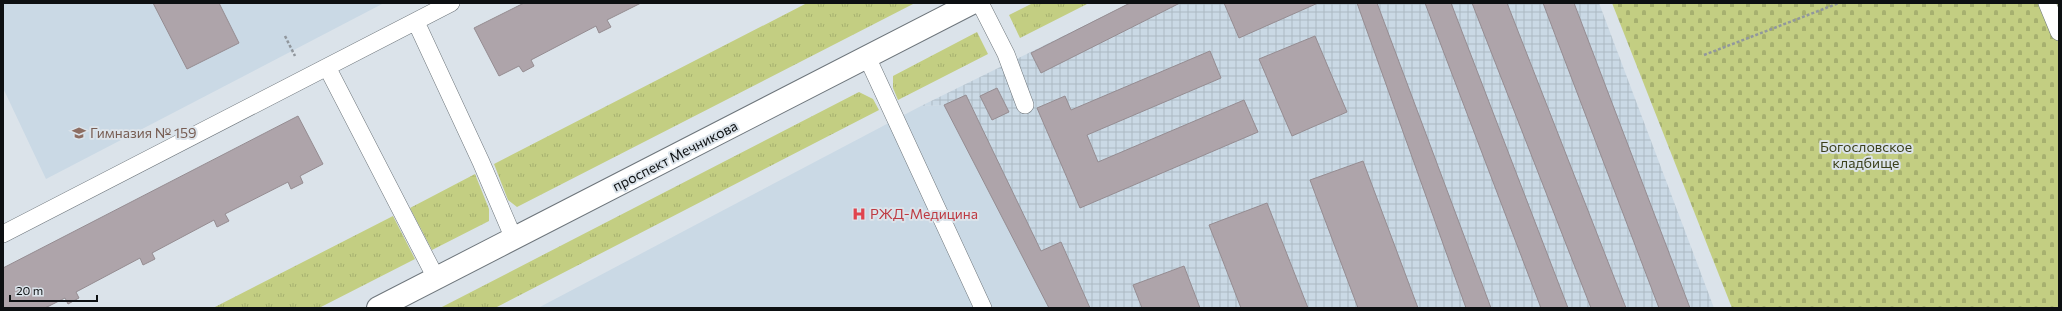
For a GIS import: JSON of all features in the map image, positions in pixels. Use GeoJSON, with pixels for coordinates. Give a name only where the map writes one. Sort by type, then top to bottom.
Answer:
{"type":"FeatureCollection","features":[{"type":"Feature","properties":{"kind":"street","name":"проспект Мечникова"},"geometry":{"type":"LineString","coordinates":[[378,308],[972,3]]}},
{"type":"Feature","properties":{"kind":"lane"},"geometry":{"type":"LineString","coordinates":[[3,234],[451,3]]}},
{"type":"Feature","properties":{"kind":"lane"},"geometry":{"type":"LineString","coordinates":[[980,3],[1006,54],[1025,106]]}},
{"type":"Feature","properties":{"kind":"lane"},"geometry":{"type":"LineString","coordinates":[[2047,3],[2059,32]]}},
{"type":"Feature","properties":{"kind":"lane"},"geometry":{"type":"LineString","coordinates":[[416,22],[514,239]]}},
{"type":"Feature","properties":{"kind":"lane"},"geometry":{"type":"LineString","coordinates":[[867,57],[983,308]]}},
{"type":"Feature","properties":{"kind":"lane"},"geometry":{"type":"LineString","coordinates":[[327,67],[436,278]]}},
{"type":"Feature","properties":{"kind":"path"},"geometry":{"type":"LineString","coordinates":[[1704,55],[1839,3]]}},
{"type":"Feature","properties":{"kind":"shaded area","name":"Гимназия № 159"},"geometry":{"type":"Polygon","coordinates":[[[3,3],[384,3],[46,179],[3,88],[3,3]]]}},
{"type":"Feature","properties":{"kind":"shaded area"},"geometry":{"type":"Polygon","coordinates":[[[1130,3],[1599,3],[1714,308],[1049,308],[944,105],[921,106],[1130,3]]]}},
{"type":"Feature","properties":{"kind":"shaded area","name":"РЖД-Медицина"},"geometry":{"type":"Polygon","coordinates":[[[944,105],[1049,308],[538,308],[921,106],[944,105]]]}},
{"type":"Feature","properties":{"kind":"green space"},"geometry":{"type":"Polygon","coordinates":[[[807,3],[915,3],[517,207],[508,200],[494,164],[807,3]]]}},
{"type":"Feature","properties":{"kind":"green space"},"geometry":{"type":"Polygon","coordinates":[[[1033,3],[1089,3],[1020,38],[1009,15],[1033,3]]]}},
{"type":"Feature","properties":{"kind":"green space","name":"Богословское кладбище"},"geometry":{"type":"Polygon","coordinates":[[[1612,3],[2059,3],[2059,308],[1732,308],[1612,3]]]}},
{"type":"Feature","properties":{"kind":"green space"},"geometry":{"type":"Polygon","coordinates":[[[977,32],[988,54],[898,100],[893,88],[893,76],[977,32]]]}},
{"type":"Feature","properties":{"kind":"green space"},"geometry":{"type":"Polygon","coordinates":[[[859,92],[873,99],[879,110],[495,308],[440,308],[859,92]]]}},
{"type":"Feature","properties":{"kind":"green space"},"geometry":{"type":"Polygon","coordinates":[[[475,174],[489,209],[489,221],[432,250],[410,208],[475,174]]]}},
{"type":"Feature","properties":{"kind":"green space"},"geometry":{"type":"Polygon","coordinates":[[[393,216],[415,259],[319,308],[213,308],[393,216]]]}},
{"type":"Feature","properties":{"kind":"building"},"geometry":{"type":"Polygon","coordinates":[[[153,3],[219,3],[239,43],[187,69],[153,3]]]}},
{"type":"Feature","properties":{"kind":"building"},"geometry":{"type":"Polygon","coordinates":[[[524,3],[641,3],[607,20],[611,27],[599,33],[596,26],[531,60],[534,66],[523,72],[519,66],[499,76],[474,28],[524,3]]]}},
{"type":"Feature","properties":{"kind":"building"},"geometry":{"type":"Polygon","coordinates":[[[1130,3],[1180,3],[1041,73],[1031,53],[1130,3]]]}},
{"type":"Feature","properties":{"kind":"building"},"geometry":{"type":"Polygon","coordinates":[[[1224,3],[1318,3],[1239,38],[1224,3]]]}},
{"type":"Feature","properties":{"kind":"building"},"geometry":{"type":"Polygon","coordinates":[[[1357,3],[1377,3],[1491,308],[1466,308],[1357,3]]]}},
{"type":"Feature","properties":{"kind":"building"},"geometry":{"type":"Polygon","coordinates":[[[1425,3],[1451,3],[1568,308],[1541,308],[1425,3]]]}},
{"type":"Feature","properties":{"kind":"building"},"geometry":{"type":"Polygon","coordinates":[[[1472,3],[1507,3],[1626,308],[1591,308],[1472,3]]]}},
{"type":"Feature","properties":{"kind":"building"},"geometry":{"type":"Polygon","coordinates":[[[1543,3],[1574,3],[1690,308],[1659,308],[1543,3]]]}},
{"type":"Feature","properties":{"kind":"building"},"geometry":{"type":"Polygon","coordinates":[[[1315,36],[1347,112],[1292,136],[1259,59],[1315,36]]]}},
{"type":"Feature","properties":{"kind":"building"},"geometry":{"type":"Polygon","coordinates":[[[1210,51],[1221,78],[1087,135],[1098,162],[1244,100],[1258,132],[1080,208],[1037,108],[1065,96],[1071,110],[1210,51]]]}},
{"type":"Feature","properties":{"kind":"building"},"geometry":{"type":"Polygon","coordinates":[[[997,88],[1009,112],[992,120],[980,96],[997,88]]]}},
{"type":"Feature","properties":{"kind":"building"},"geometry":{"type":"Polygon","coordinates":[[[966,95],[1041,251],[1061,242],[1090,308],[1049,308],[944,105],[966,95]]]}},
{"type":"Feature","properties":{"kind":"building"},"geometry":{"type":"Polygon","coordinates":[[[298,116],[323,164],[300,176],[303,183],[291,189],[288,182],[225,214],[229,221],[217,227],[214,220],[152,253],[155,259],[143,265],[140,258],[76,292],[79,298],[68,304],[65,298],[45,308],[3,308],[3,268],[298,116]]]}},
{"type":"Feature","properties":{"kind":"building"},"geometry":{"type":"Polygon","coordinates":[[[1363,161],[1418,308],[1358,308],[1310,180],[1363,161]]]}},
{"type":"Feature","properties":{"kind":"building"},"geometry":{"type":"Polygon","coordinates":[[[1267,203],[1308,308],[1241,308],[1209,225],[1267,203]]]}},
{"type":"Feature","properties":{"kind":"building"},"geometry":{"type":"Polygon","coordinates":[[[1184,266],[1200,308],[1142,308],[1133,285],[1184,266]]]}},
{"type":"Feature","properties":{"kind":"place","name":"Гимназия № 159"},"geometry":{"type":"Point","coordinates":[79,133]}},
{"type":"Feature","properties":{"kind":"place","name":"РЖД-Медицина"},"geometry":{"type":"Point","coordinates":[859,214]}}]}
